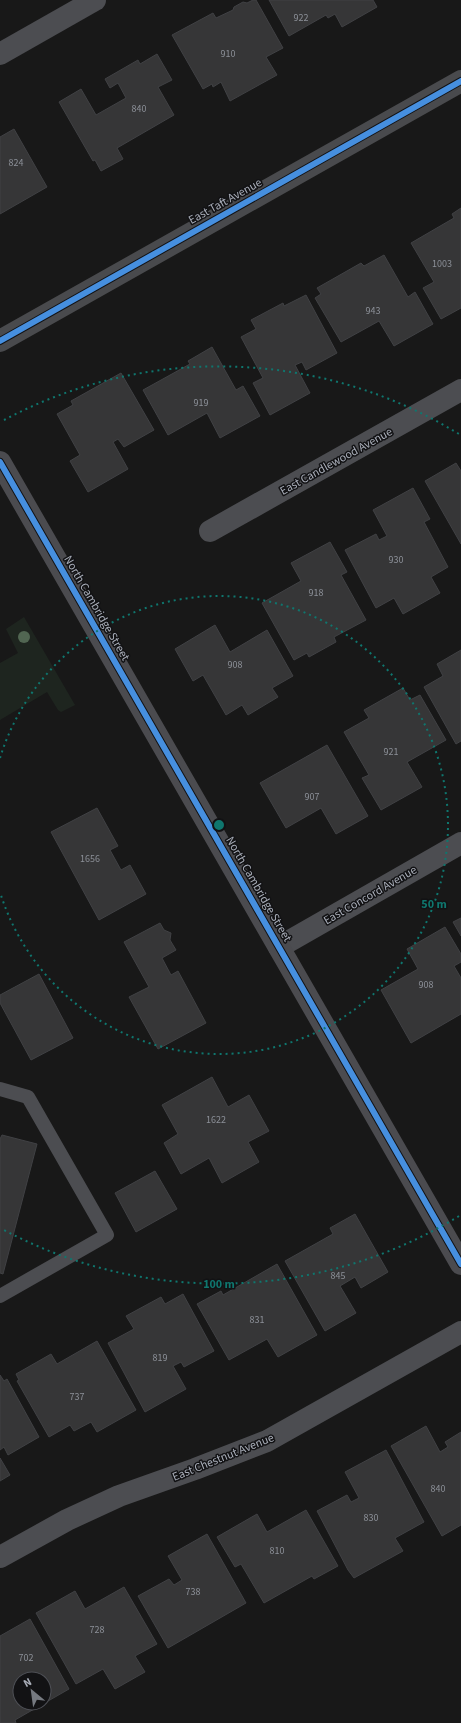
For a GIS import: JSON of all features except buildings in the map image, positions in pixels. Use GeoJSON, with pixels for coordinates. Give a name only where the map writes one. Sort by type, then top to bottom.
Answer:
{"type":"FeatureCollection","features":[{"type":"Feature","properties":{"kind":"main road","name":"East Taft Avenue"},"geometry":{"type":"LineString","coordinates":[[0,341],[461,81]]}},
{"type":"Feature","properties":{"kind":"street"},"geometry":{"type":"LineString","coordinates":[[0,54],[95,0]]}},
{"type":"Feature","properties":{"kind":"street","name":"East Candlewood Avenue"},"geometry":{"type":"LineString","coordinates":[[210,531],[461,390]]}},
{"type":"Feature","properties":{"kind":"street","name":"North Cambridge Street"},"geometry":{"type":"LineString","coordinates":[[0,462],[461,1264]]}},
{"type":"Feature","properties":{"kind":"street","name":"East Concord Avenue"},"geometry":{"type":"LineString","coordinates":[[279,947],[461,843]]}},
{"type":"Feature","properties":{"kind":"street","name":"East Chestnut Avenue"},"geometry":{"type":"LineString","coordinates":[[0,1557],[67,1520],[119,1496],[267,1441],[461,1332]]}},
{"type":"Feature","properties":{"kind":"lane"},"geometry":{"type":"LineString","coordinates":[[0,1089],[28,1097],[107,1235],[0,1296]]}},
{"type":"Feature","properties":{"kind":"shaded area"},"geometry":{"type":"Polygon","coordinates":[[[24,617],[75,705],[61,712],[58,710],[47,692],[0,720],[0,663],[18,653],[6,629],[24,617]]]}},
{"type":"Feature","properties":{"kind":"cycle path"},"geometry":{"type":"LineString","coordinates":[[0,341],[461,81]]}},
{"type":"Feature","properties":{"kind":"cycle path"},"geometry":{"type":"LineString","coordinates":[[0,462],[461,1264]]}}]}
